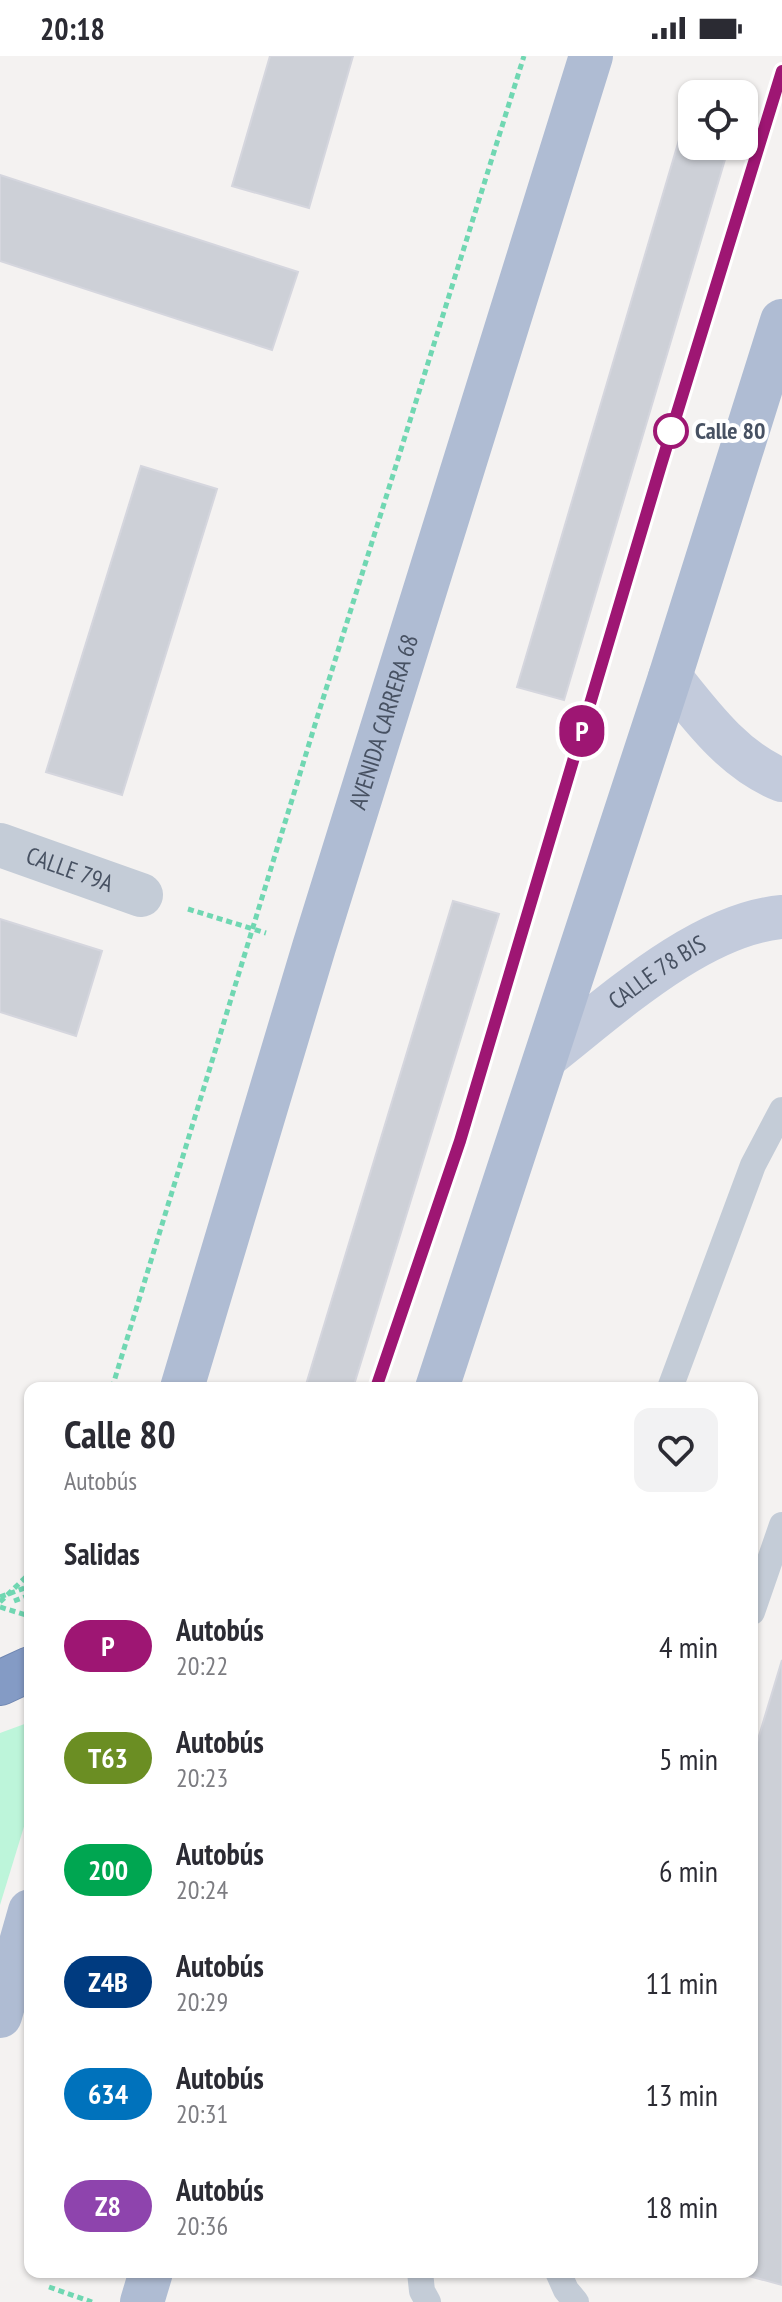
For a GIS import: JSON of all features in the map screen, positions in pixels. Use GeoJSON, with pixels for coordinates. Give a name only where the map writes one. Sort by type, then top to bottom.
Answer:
{"type":"FeatureCollection","features":[{"type":"Feature","properties":{"kind":"highway"},"geometry":{"type":"LineString","coordinates":[[0,1683],[24,1672]]}},
{"type":"Feature","properties":{"kind":"main road","name":"AVENIDA CARRERA 68"},"geometry":{"type":"LineString","coordinates":[[184,1382],[314,947],[591,56]]}},
{"type":"Feature","properties":{"kind":"main road"},"geometry":{"type":"LineString","coordinates":[[439,1382],[670,677],[782,321]]}},
{"type":"Feature","properties":{"kind":"main road"},"geometry":{"type":"LineString","coordinates":[[0,2016],[24,1932]]}},
{"type":"Feature","properties":{"kind":"main road"},"geometry":{"type":"LineString","coordinates":[[142,2302],[149,2278]]}},
{"type":"Feature","properties":{"kind":"street"},"geometry":{"type":"LineString","coordinates":[[670,677],[707,723],[740,755],[782,780]]}},
{"type":"Feature","properties":{"kind":"street","name":"CALLE 79A"},"geometry":{"type":"LineString","coordinates":[[0,845],[141,895]]}},
{"type":"Feature","properties":{"kind":"street","name":"CALLE 78 BIS"},"geometry":{"type":"LineString","coordinates":[[546,1057],[687,952],[725,931],[763,919],[782,917]]}},
{"type":"Feature","properties":{"kind":"lane"},"geometry":{"type":"LineString","coordinates":[[672,1382],[753,1165],[782,1110]]}},
{"type":"Feature","properties":{"kind":"lane"},"geometry":{"type":"LineString","coordinates":[[761,1559],[782,1525]]}},
{"type":"Feature","properties":{"kind":"lane"},"geometry":{"type":"LineString","coordinates":[[421,2278],[422,2291],[428,2302]]}},
{"type":"Feature","properties":{"kind":"lane"},"geometry":{"type":"LineString","coordinates":[[561,2278],[576,2302]]}},
{"type":"Feature","properties":{"kind":"path"},"geometry":{"type":"LineString","coordinates":[[114,1382],[524,56]]}},
{"type":"Feature","properties":{"kind":"path"},"geometry":{"type":"LineString","coordinates":[[141,895],[314,947]]}},
{"type":"Feature","properties":{"kind":"path"},"geometry":{"type":"LineString","coordinates":[[0,1602],[24,1579]]}},
{"type":"Feature","properties":{"kind":"path"},"geometry":{"type":"LineString","coordinates":[[0,1602],[24,1589]]}},
{"type":"Feature","properties":{"kind":"path"},"geometry":{"type":"LineString","coordinates":[[14,1601],[24,1597]]}},
{"type":"Feature","properties":{"kind":"path"},"geometry":{"type":"LineString","coordinates":[[0,1602],[24,1614]]}},
{"type":"Feature","properties":{"kind":"path"},"geometry":{"type":"LineString","coordinates":[[49,2287],[92,2302]]}},
{"type":"Feature","properties":{"kind":"green space"},"geometry":{"type":"Polygon","coordinates":[[[24,1724],[24,1827],[0,1905],[0,1733],[24,1724]]]}},
{"type":"Feature","properties":{"kind":"building"},"geometry":{"type":"Polygon","coordinates":[[[270,56],[353,56],[309,208],[232,186],[270,56]]]}},
{"type":"Feature","properties":{"kind":"building","name":"Calle 80"},"geometry":{"type":"Polygon","coordinates":[[[678,143],[678,160],[725,160],[564,700],[517,687],[678,143]]]}},
{"type":"Feature","properties":{"kind":"building"},"geometry":{"type":"Polygon","coordinates":[[[0,175],[298,272],[272,350],[0,261],[0,175]]]}},
{"type":"Feature","properties":{"kind":"building"},"geometry":{"type":"Polygon","coordinates":[[[141,466],[217,489],[122,795],[46,772],[141,466]]]}},
{"type":"Feature","properties":{"kind":"building"},"geometry":{"type":"Polygon","coordinates":[[[453,901],[499,914],[355,1382],[307,1382],[453,901]]]}},
{"type":"Feature","properties":{"kind":"building"},"geometry":{"type":"Polygon","coordinates":[[[0,919],[102,951],[76,1036],[0,1012],[0,919]]]}},
{"type":"Feature","properties":{"kind":"building"},"geometry":{"type":"Polygon","coordinates":[[[782,1660],[782,2285],[756,2278],[758,1739],[782,1660]]]}},
{"type":"Feature","properties":{"kind":"bus line","name":"P"},"geometry":{"type":"LineString","coordinates":[[378,1382],[460,1141],[782,71]]}},
{"type":"Feature","properties":{"kind":"place","name":"Calle 80"},"geometry":{"type":"Point","coordinates":[671,431]}}]}
